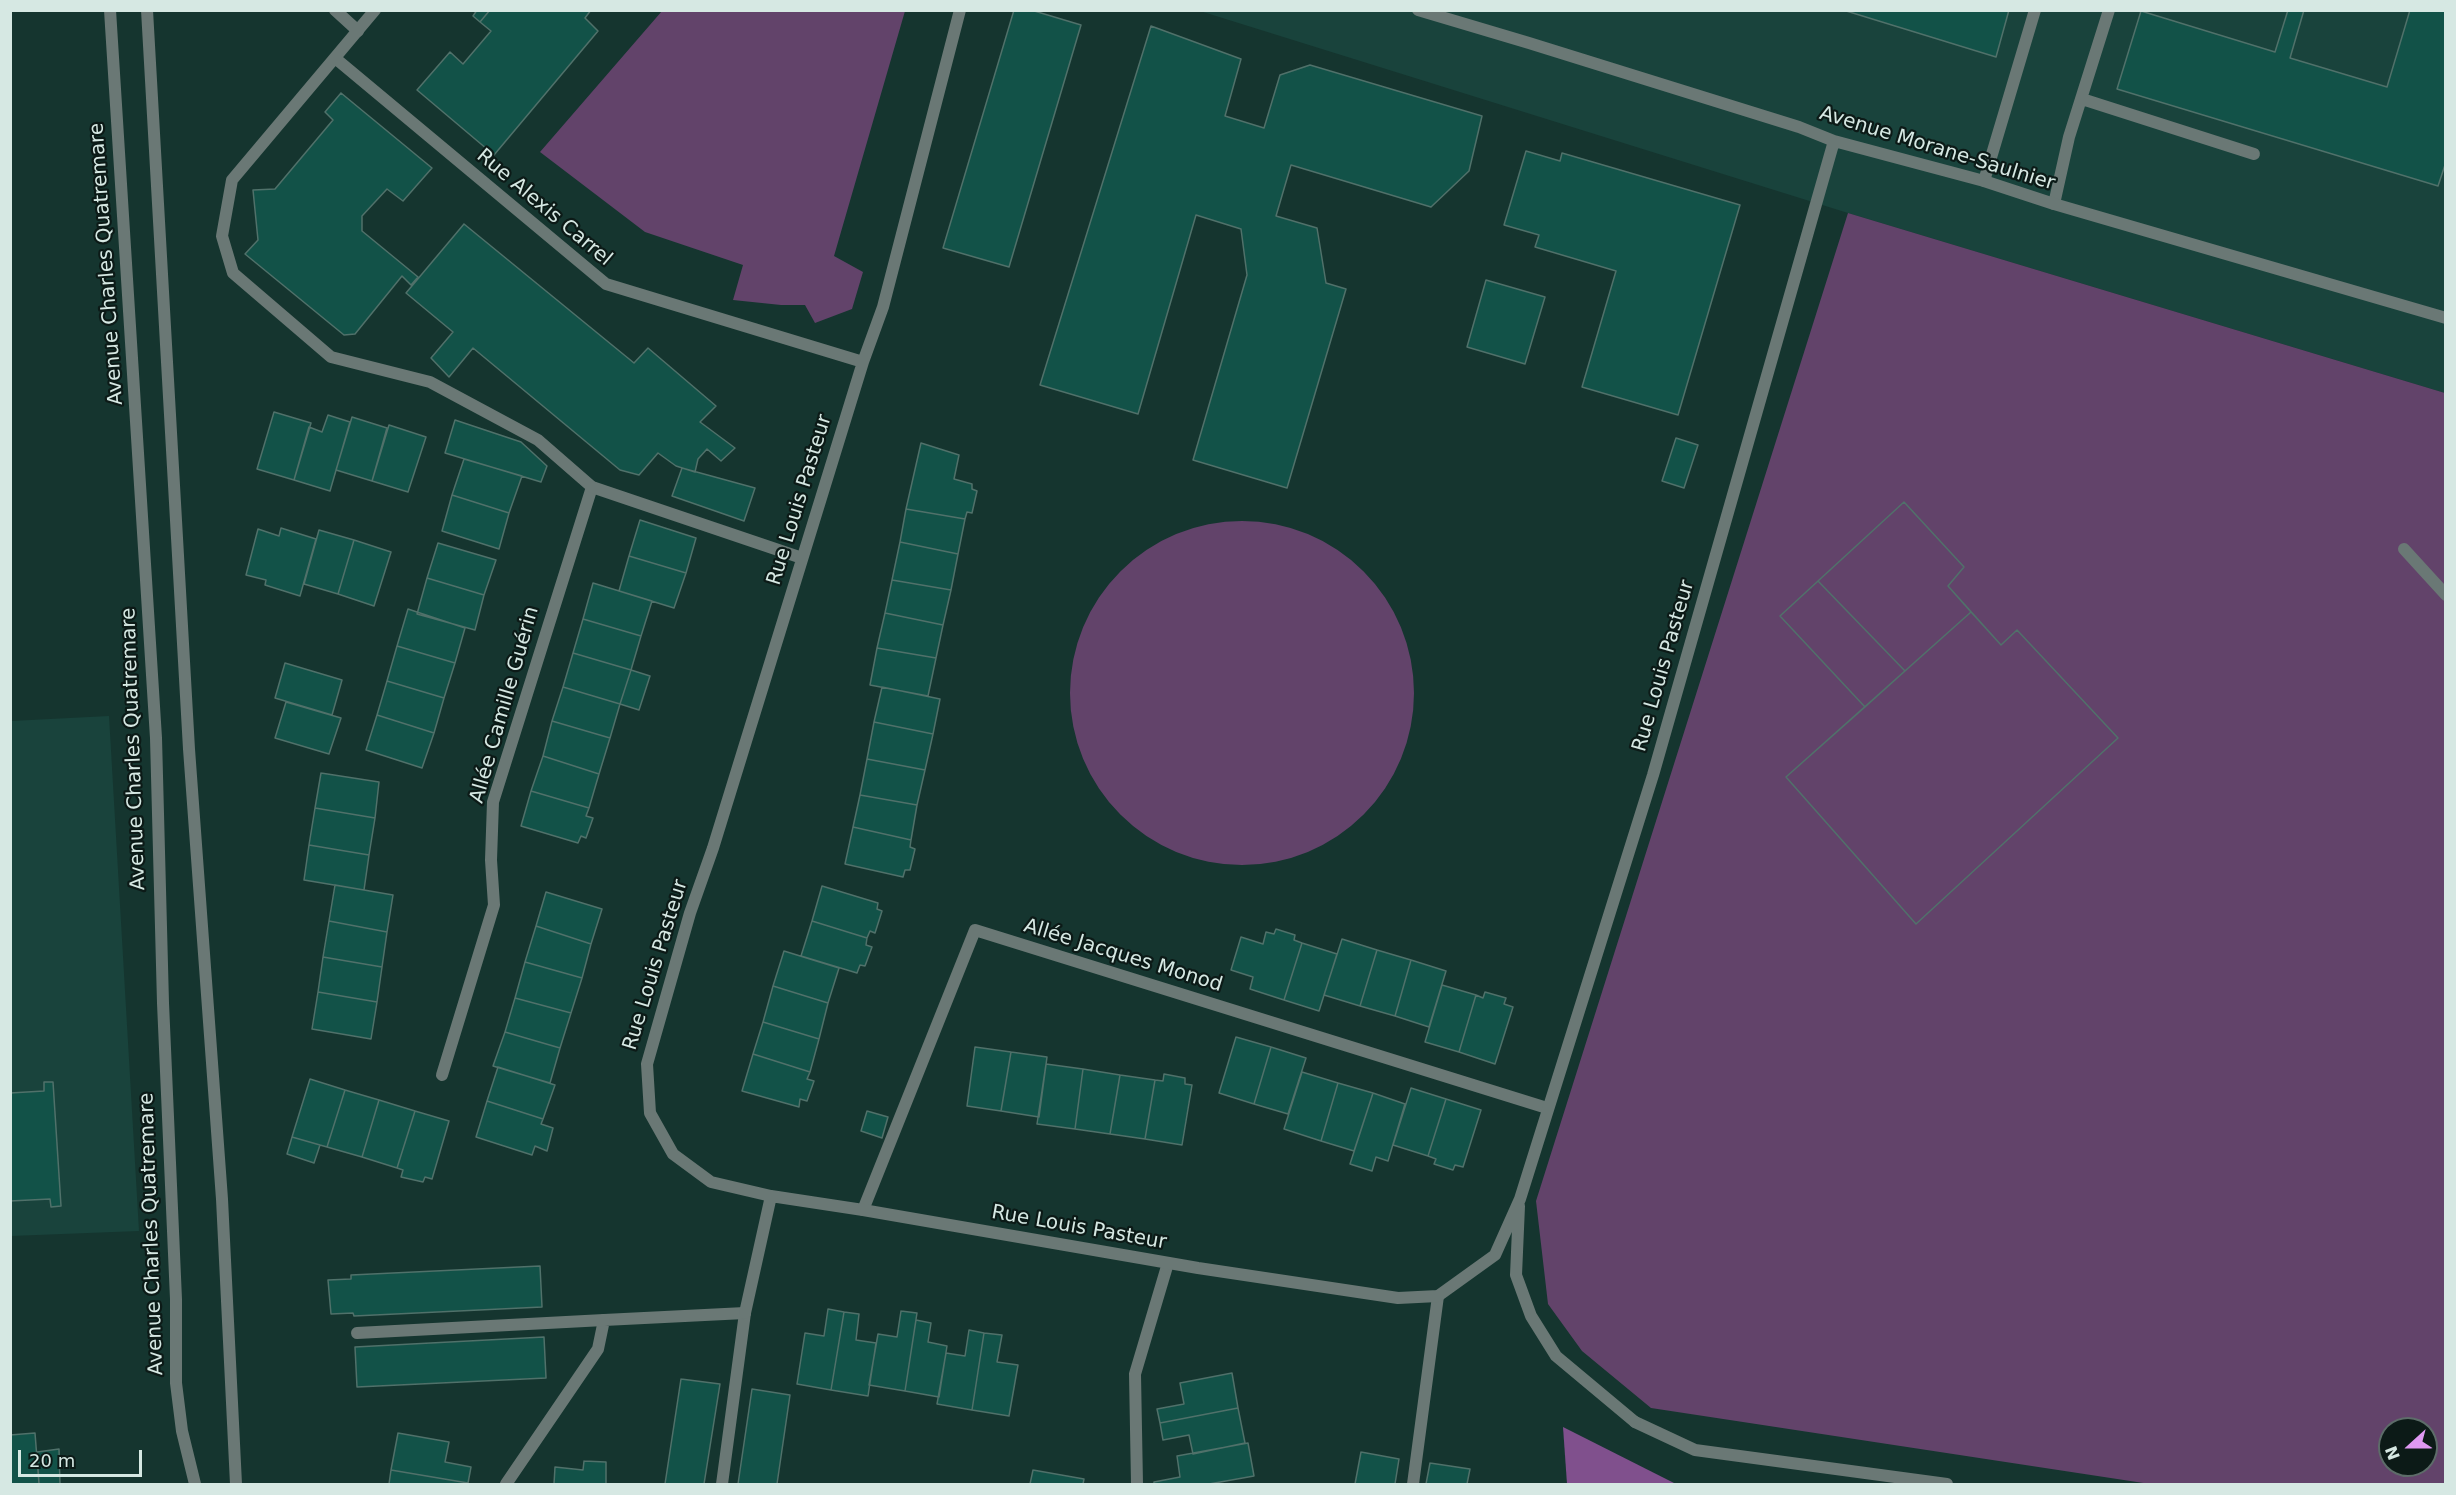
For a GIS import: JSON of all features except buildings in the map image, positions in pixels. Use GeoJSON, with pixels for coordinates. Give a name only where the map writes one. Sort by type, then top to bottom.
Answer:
{"type":"FeatureCollection","features":[{"type":"Feature","properties":{"kind":"street","name":"Avenue Charles Quatremare"},"geometry":{"type":"LineString","coordinates":[[110,10],[156,738],[163,1003],[176,1299],[176,1383],[182,1431],[195,1485]]}},
{"type":"Feature","properties":{"kind":"street"},"geometry":{"type":"LineString","coordinates":[[147,10],[189,749],[219,1165],[236,1485]]}},
{"type":"Feature","properties":{"kind":"street"},"geometry":{"type":"LineString","coordinates":[[335,10],[358,31]]}},
{"type":"Feature","properties":{"kind":"street"},"geometry":{"type":"LineString","coordinates":[[375,10],[232,180],[222,236],[233,273],[332,357],[430,382],[538,440],[592,487],[802,558]]}},
{"type":"Feature","properties":{"kind":"street","name":"Rue Louis Pasteur"},"geometry":{"type":"LineString","coordinates":[[960,10],[883,307],[863,362],[714,848],[690,913],[646,1064],[650,1113],[673,1154],[711,1182],[771,1196],[1168,1263],[1398,1298],[1438,1296],[1495,1256],[1520,1199],[1653,775],[1834,141]]}},
{"type":"Feature","properties":{"kind":"street","name":"Avenue Morane-Saulnier"},"geometry":{"type":"LineString","coordinates":[[1418,10],[1799,127],[1834,141],[1984,181],[2054,204],[2445,318]]}},
{"type":"Feature","properties":{"kind":"street"},"geometry":{"type":"LineString","coordinates":[[1984,181],[2035,10]]}},
{"type":"Feature","properties":{"kind":"street"},"geometry":{"type":"LineString","coordinates":[[2054,204],[2069,137],[2109,10]]}},
{"type":"Feature","properties":{"kind":"street","name":"Rue Alexis Carrel"},"geometry":{"type":"LineString","coordinates":[[335,58],[606,284],[863,362]]}},
{"type":"Feature","properties":{"kind":"street"},"geometry":{"type":"LineString","coordinates":[[2082,99],[2254,154]]}},
{"type":"Feature","properties":{"kind":"street","name":"Allée Camille Guérin"},"geometry":{"type":"LineString","coordinates":[[442,1075],[494,905],[491,860],[493,802],[592,487]]}},
{"type":"Feature","properties":{"kind":"street"},"geometry":{"type":"LineString","coordinates":[[2404,549],[2445,595]]}},
{"type":"Feature","properties":{"kind":"street","name":"Allée Jacques Monod"},"geometry":{"type":"LineString","coordinates":[[862,1210],[975,930],[1547,1108]]}},
{"type":"Feature","properties":{"kind":"street"},"geometry":{"type":"LineString","coordinates":[[722,1485],[745,1313],[771,1196]]}},
{"type":"Feature","properties":{"kind":"street","name":"Rue Louis Pasteur"},"geometry":{"type":"LineString","coordinates":[[1520,1199],[1516,1275],[1531,1316],[1556,1356],[1635,1422],[1695,1450],[1947,1485]]}},
{"type":"Feature","properties":{"kind":"street"},"geometry":{"type":"LineString","coordinates":[[1137,1485],[1135,1374],[1168,1263]]}},
{"type":"Feature","properties":{"kind":"street"},"geometry":{"type":"LineString","coordinates":[[1413,1485],[1438,1296]]}},
{"type":"Feature","properties":{"kind":"street"},"geometry":{"type":"LineString","coordinates":[[357,1333],[745,1313]]}},
{"type":"Feature","properties":{"kind":"street"},"geometry":{"type":"LineString","coordinates":[[506,1485],[598,1349],[604,1320]]}},
{"type":"Feature","properties":{"kind":"shaded area"},"geometry":{"type":"Polygon","coordinates":[[[662,11],[905,11],[834,256],[863,272],[852,309],[815,323],[805,305],[733,300],[743,265],[645,232],[540,152],[662,11]]]}},
{"type":"Feature","properties":{"kind":"shaded area"},"geometry":{"type":"Polygon","coordinates":[[[1200,11],[2445,11],[2445,393],[1848,213],[1200,11]]]}},
{"type":"Feature","properties":{"kind":"shaded area"},"geometry":{"type":"Polygon","coordinates":[[[1848,213],[2445,393],[2445,1484],[2150,1484],[1651,1408],[1582,1351],[1548,1304],[1536,1201],[1848,213]]]}},
{"type":"Feature","properties":{"kind":"shaded area"},"geometry":{"type":"Polygon","coordinates":[[[1242,521],[1276,524],[1308,534],[1338,550],[1364,571],[1385,597],[1401,627],[1411,659],[1414,693],[1411,727],[1401,759],[1385,789],[1364,815],[1338,836],[1308,852],[1276,862],[1242,865],[1208,862],[1176,852],[1146,836],[1120,815],[1099,789],[1083,759],[1073,727],[1070,693],[1073,659],[1083,627],[1099,597],[1120,571],[1146,550],[1176,534],[1208,524],[1242,521]]]}},
{"type":"Feature","properties":{"kind":"shaded area"},"geometry":{"type":"Polygon","coordinates":[[[109,716],[139,1231],[11,1236],[11,721],[109,716]]]}},
{"type":"Feature","properties":{"kind":"shaded area"},"geometry":{"type":"Polygon","coordinates":[[[1563,1427],[1676,1484],[1567,1484],[1563,1427]]]}}]}
